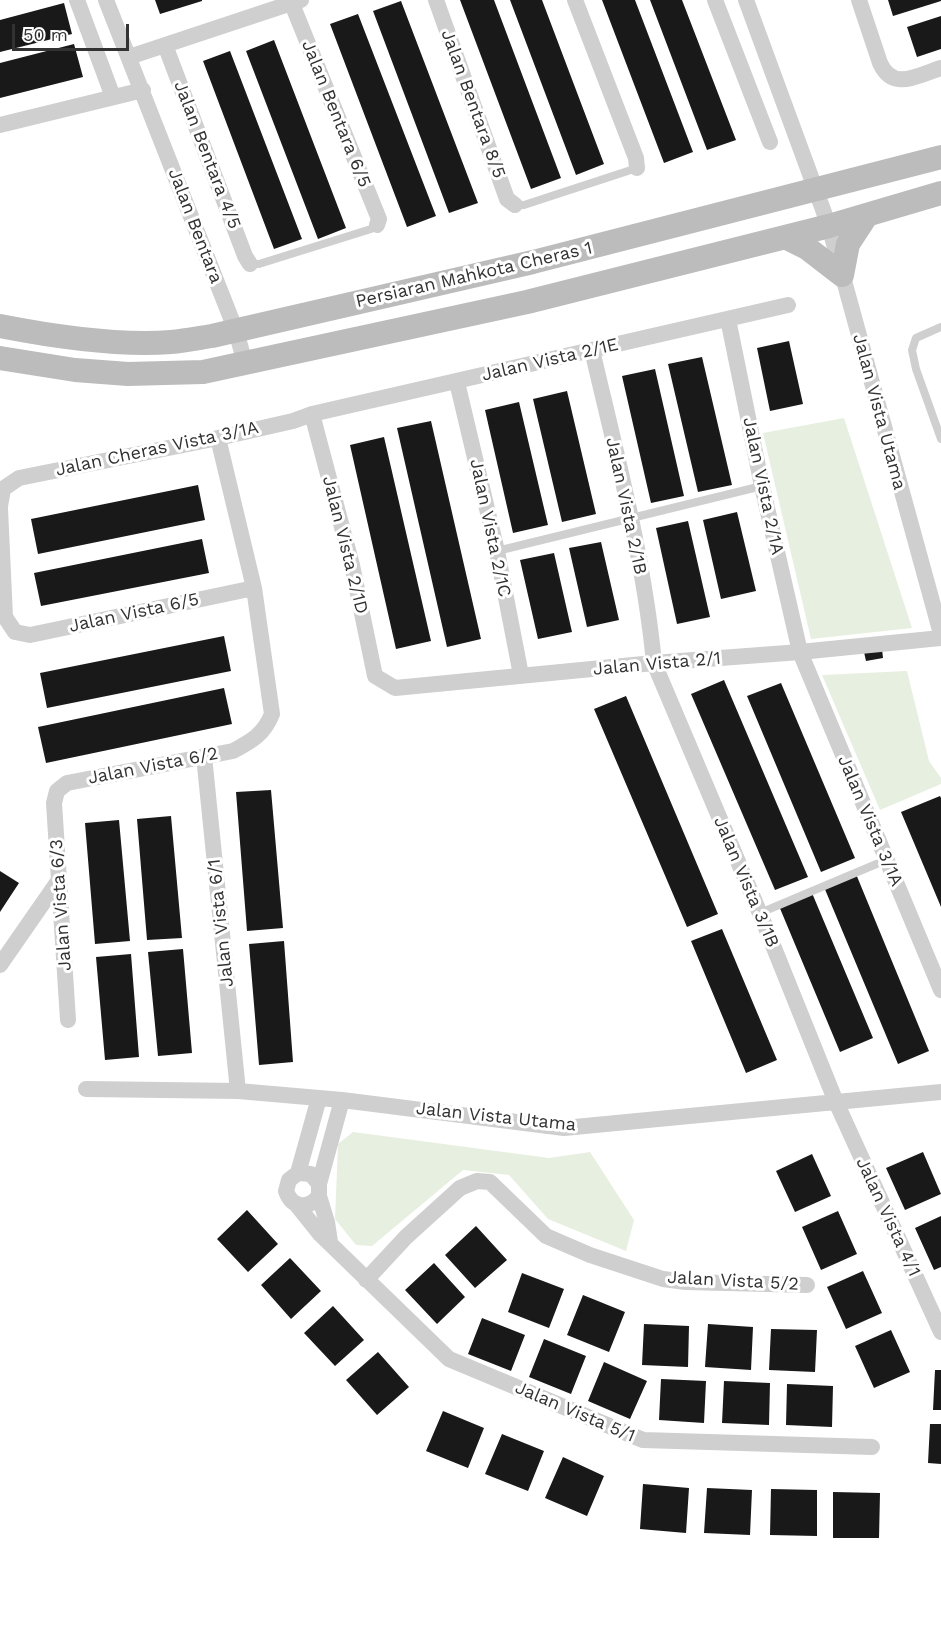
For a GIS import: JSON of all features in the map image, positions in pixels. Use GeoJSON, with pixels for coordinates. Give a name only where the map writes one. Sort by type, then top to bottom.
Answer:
{"type":"FeatureCollection","features":[{"type":"Feature","properties":{"kind":"main road","name":"Persiaran Mahkota Cheras 1"},"geometry":{"type":"LineString","coordinates":[[0,326],[69,337],[133,342],[171,342],[236,331],[532,262],[941,157]]}},
{"type":"Feature","properties":{"kind":"main road","name":"Persiaran Mahkota Cheras 1"},"geometry":{"type":"LineString","coordinates":[[0,358],[75,370],[128,374],[203,372],[527,302],[829,226],[941,193]]}},
{"type":"Feature","properties":{"kind":"main road"},"geometry":{"type":"LineString","coordinates":[[785,237],[807,248],[842,275],[848,244],[867,215]]}},
{"type":"Feature","properties":{"kind":"street"},"geometry":{"type":"LineString","coordinates":[[77,0],[113,97]]}},
{"type":"Feature","properties":{"kind":"street","name":"Jalan Bentara"},"geometry":{"type":"LineString","coordinates":[[106,0],[236,331],[245,363]]}},
{"type":"Feature","properties":{"kind":"street","name":"Jalan Bentara 8/5"},"geometry":{"type":"LineString","coordinates":[[436,0],[507,200],[516,205]]}},
{"type":"Feature","properties":{"kind":"street"},"geometry":{"type":"LineString","coordinates":[[575,0],[636,158],[637,168]]}},
{"type":"Feature","properties":{"kind":"street"},"geometry":{"type":"LineString","coordinates":[[715,0],[770,142]]}},
{"type":"Feature","properties":{"kind":"street","name":"Jalan Vista Utama"},"geometry":{"type":"LineString","coordinates":[[746,0],[829,226],[941,636]]}},
{"type":"Feature","properties":{"kind":"street"},"geometry":{"type":"LineString","coordinates":[[859,0],[880,63],[884,71],[892,78],[908,79],[941,68]]}},
{"type":"Feature","properties":{"kind":"street"},"geometry":{"type":"LineString","coordinates":[[129,57],[297,2]]}},
{"type":"Feature","properties":{"kind":"street","name":"Jalan Bentara 6/5"},"geometry":{"type":"LineString","coordinates":[[297,2],[379,219],[378,225]]}},
{"type":"Feature","properties":{"kind":"street","name":"Jalan Bentara 4/5"},"geometry":{"type":"LineString","coordinates":[[165,45],[250,264]]}},
{"type":"Feature","properties":{"kind":"street"},"geometry":{"type":"LineString","coordinates":[[0,125],[143,90]]}},
{"type":"Feature","properties":{"kind":"street","name":"Jalan Vista 2/1E"},"geometry":{"type":"LineString","coordinates":[[312,414],[788,305]]}},
{"type":"Feature","properties":{"kind":"street","name":"Jalan Vista 2/1A"},"geometry":{"type":"LineString","coordinates":[[728,319],[762,486],[800,652]]}},
{"type":"Feature","properties":{"kind":"street","name":"Jalan Vista 2/1B"},"geometry":{"type":"LineString","coordinates":[[592,350],[631,518],[652,637],[654,663]]}},
{"type":"Feature","properties":{"kind":"street","name":"Jalan Vista 2/1C"},"geometry":{"type":"LineString","coordinates":[[457,382],[497,551],[521,675]]}},
{"type":"Feature","properties":{"kind":"street","name":"Jalan Cheras Vista 3/1A"},"geometry":{"type":"LineString","coordinates":[[1,501],[19,478],[219,438],[293,421],[312,414]]}},
{"type":"Feature","properties":{"kind":"street","name":"Jalan Vista 2/1D"},"geometry":{"type":"LineString","coordinates":[[312,414],[352,564],[375,676]]}},
{"type":"Feature","properties":{"kind":"street"},"geometry":{"type":"LineString","coordinates":[[219,438],[254,588]]}},
{"type":"Feature","properties":{"kind":"street","name":"Jalan Vista 6/5"},"geometry":{"type":"LineString","coordinates":[[1,501],[5,617],[15,632],[30,634],[254,588]]}},
{"type":"Feature","properties":{"kind":"street","name":"Jalan Vista 6/2"},"geometry":{"type":"LineString","coordinates":[[57,791],[68,783],[233,751],[250,742],[266,727],[272,714],[254,588]]}},
{"type":"Feature","properties":{"kind":"street","name":"Jalan Vista 2/1"},"geometry":{"type":"LineString","coordinates":[[375,676],[395,688],[654,663],[800,652],[941,636]]}},
{"type":"Feature","properties":{"kind":"street","name":"Jalan Vista 3/1A"},"geometry":{"type":"LineString","coordinates":[[800,652],[941,990]]}},
{"type":"Feature","properties":{"kind":"street","name":"Jalan Vista 3/1B"},"geometry":{"type":"LineString","coordinates":[[654,663],[760,913],[836,1102]]}},
{"type":"Feature","properties":{"kind":"street","name":"Jalan Vista 6/1"},"geometry":{"type":"LineString","coordinates":[[204,756],[238,1091]]}},
{"type":"Feature","properties":{"kind":"street","name":"Jalan Vista 6/3"},"geometry":{"type":"LineString","coordinates":[[57,791],[54,803],[68,1020]]}},
{"type":"Feature","properties":{"kind":"street"},"geometry":{"type":"LineString","coordinates":[[0,965],[59,880]]}},
{"type":"Feature","properties":{"kind":"street","name":"Jalan Vista Utama"},"geometry":{"type":"LineString","coordinates":[[86,1089],[238,1091],[342,1100],[564,1128],[941,1092]]}},
{"type":"Feature","properties":{"kind":"street"},"geometry":{"type":"LineString","coordinates":[[319,1098],[298,1173],[289,1180],[286,1191],[296,1204],[309,1204],[319,1190],[342,1100]]}},
{"type":"Feature","properties":{"kind":"street","name":"Jalan Vista 4/1"},"geometry":{"type":"LineString","coordinates":[[836,1102],[941,1332]]}},
{"type":"Feature","properties":{"kind":"street"},"geometry":{"type":"LineString","coordinates":[[298,1173],[311,1174],[319,1190],[330,1242]]}},
{"type":"Feature","properties":{"kind":"street","name":"Jalan Vista 5/2"},"geometry":{"type":"LineString","coordinates":[[366,1280],[406,1237],[460,1188],[477,1181],[490,1182],[546,1236],[590,1255],[663,1279],[807,1285]]}},
{"type":"Feature","properties":{"kind":"street","name":"Jalan Vista 5/1"},"geometry":{"type":"LineString","coordinates":[[296,1204],[320,1234],[449,1359],[643,1440],[872,1447]]}},
{"type":"Feature","properties":{"kind":"lane"},"geometry":{"type":"LineString","coordinates":[[516,205],[524,205],[637,168]]}},
{"type":"Feature","properties":{"kind":"lane"},"geometry":{"type":"LineString","coordinates":[[250,264],[270,261],[378,225]]}},
{"type":"Feature","properties":{"kind":"lane"},"geometry":{"type":"LineString","coordinates":[[941,327],[916,338],[912,350],[916,369],[941,439]]}},
{"type":"Feature","properties":{"kind":"lane"},"geometry":{"type":"LineString","coordinates":[[497,551],[762,486]]}},
{"type":"Feature","properties":{"kind":"lane"},"geometry":{"type":"LineString","coordinates":[[760,913],[886,860]]}},
{"type":"Feature","properties":{"kind":"green space"},"geometry":{"type":"Polygon","coordinates":[[[844,418],[912,628],[811,639],[763,433],[844,418]]]}},
{"type":"Feature","properties":{"kind":"green space"},"geometry":{"type":"Polygon","coordinates":[[[907,671],[929,761],[941,778],[941,784],[880,810],[822,675],[907,671]]]}},
{"type":"Feature","properties":{"kind":"green space"},"geometry":{"type":"Polygon","coordinates":[[[353,1132],[549,1158],[590,1152],[634,1220],[626,1251],[548,1219],[509,1175],[463,1170],[372,1246],[356,1245],[335,1219],[338,1144],[353,1132]]]}},
{"type":"Feature","properties":{"kind":"building"},"geometry":{"type":"Polygon","coordinates":[[[155,0],[202,0],[202,1],[160,14],[155,0]]]}},
{"type":"Feature","properties":{"kind":"building"},"geometry":{"type":"Polygon","coordinates":[[[460,0],[494,0],[561,178],[531,189],[460,0]]]}},
{"type":"Feature","properties":{"kind":"building"},"geometry":{"type":"Polygon","coordinates":[[[510,0],[542,0],[604,164],[576,175],[510,0]]]}},
{"type":"Feature","properties":{"kind":"building"},"geometry":{"type":"Polygon","coordinates":[[[602,0],[635,0],[693,152],[664,163],[602,0]]]}},
{"type":"Feature","properties":{"kind":"building"},"geometry":{"type":"Polygon","coordinates":[[[650,0],[682,0],[736,140],[707,150],[650,0]]]}},
{"type":"Feature","properties":{"kind":"building"},"geometry":{"type":"Polygon","coordinates":[[[888,0],[941,0],[941,1],[893,16],[888,0]]]}},
{"type":"Feature","properties":{"kind":"building"},"geometry":{"type":"Polygon","coordinates":[[[401,1],[478,203],[449,213],[373,11],[401,1]]]}},
{"type":"Feature","properties":{"kind":"building"},"geometry":{"type":"Polygon","coordinates":[[[64,3],[72,34],[0,52],[0,20],[64,3]]]}},
{"type":"Feature","properties":{"kind":"building"},"geometry":{"type":"Polygon","coordinates":[[[358,14],[436,216],[407,227],[330,24],[358,14]]]}},
{"type":"Feature","properties":{"kind":"building"},"geometry":{"type":"Polygon","coordinates":[[[941,16],[941,49],[917,57],[907,27],[941,16]]]}},
{"type":"Feature","properties":{"kind":"building"},"geometry":{"type":"Polygon","coordinates":[[[274,40],[346,228],[318,239],[246,51],[274,40]]]}},
{"type":"Feature","properties":{"kind":"building"},"geometry":{"type":"Polygon","coordinates":[[[74,44],[83,77],[0,98],[0,63],[74,44]]]}},
{"type":"Feature","properties":{"kind":"building"},"geometry":{"type":"Polygon","coordinates":[[[230,51],[302,239],[274,249],[203,61],[230,51]]]}},
{"type":"Feature","properties":{"kind":"building"},"geometry":{"type":"Polygon","coordinates":[[[789,341],[803,404],[770,411],[757,348],[789,341]]]}},
{"type":"Feature","properties":{"kind":"building"},"geometry":{"type":"Polygon","coordinates":[[[702,357],[732,485],[698,492],[668,364],[702,357]]]}},
{"type":"Feature","properties":{"kind":"building"},"geometry":{"type":"Polygon","coordinates":[[[655,369],[684,496],[651,503],[622,376],[655,369]]]}},
{"type":"Feature","properties":{"kind":"building"},"geometry":{"type":"Polygon","coordinates":[[[567,391],[596,514],[562,522],[533,399],[567,391]]]}},
{"type":"Feature","properties":{"kind":"building"},"geometry":{"type":"Polygon","coordinates":[[[519,402],[548,525],[513,533],[485,410],[519,402]]]}},
{"type":"Feature","properties":{"kind":"building"},"geometry":{"type":"Polygon","coordinates":[[[431,421],[481,639],[447,647],[397,428],[431,421]]]}},
{"type":"Feature","properties":{"kind":"building"},"geometry":{"type":"Polygon","coordinates":[[[384,437],[431,641],[396,649],[350,445],[384,437]]]}},
{"type":"Feature","properties":{"kind":"building"},"geometry":{"type":"Polygon","coordinates":[[[198,485],[205,520],[38,554],[31,519],[198,485]]]}},
{"type":"Feature","properties":{"kind":"building"},"geometry":{"type":"Polygon","coordinates":[[[737,512],[756,591],[721,599],[703,520],[737,512]]]}},
{"type":"Feature","properties":{"kind":"building"},"geometry":{"type":"Polygon","coordinates":[[[688,521],[710,617],[677,624],[656,528],[688,521]]]}},
{"type":"Feature","properties":{"kind":"building"},"geometry":{"type":"Polygon","coordinates":[[[202,539],[209,573],[41,606],[34,573],[202,539]]]}},
{"type":"Feature","properties":{"kind":"building"},"geometry":{"type":"Polygon","coordinates":[[[601,542],[619,620],[587,627],[569,548],[601,542]]]}},
{"type":"Feature","properties":{"kind":"building"},"geometry":{"type":"Polygon","coordinates":[[[554,553],[572,632],[538,639],[520,560],[554,553]]]}},
{"type":"Feature","properties":{"kind":"building"},"geometry":{"type":"Polygon","coordinates":[[[224,636],[231,671],[47,708],[40,673],[224,636]]]}},
{"type":"Feature","properties":{"kind":"building"},"geometry":{"type":"Polygon","coordinates":[[[882,649],[883,658],[866,661],[864,652],[882,649]]]}},
{"type":"Feature","properties":{"kind":"building"},"geometry":{"type":"Polygon","coordinates":[[[724,680],[808,877],[775,890],[691,694],[724,680]]]}},
{"type":"Feature","properties":{"kind":"building"},"geometry":{"type":"Polygon","coordinates":[[[781,683],[855,858],[821,872],[747,696],[781,683]]]}},
{"type":"Feature","properties":{"kind":"building"},"geometry":{"type":"Polygon","coordinates":[[[224,688],[232,724],[46,763],[38,727],[224,688]]]}},
{"type":"Feature","properties":{"kind":"building"},"geometry":{"type":"Polygon","coordinates":[[[626,696],[718,914],[687,927],[594,709],[626,696]]]}},
{"type":"Feature","properties":{"kind":"building"},"geometry":{"type":"Polygon","coordinates":[[[271,790],[283,928],[247,931],[236,792],[271,790]]]}},
{"type":"Feature","properties":{"kind":"building"},"geometry":{"type":"Polygon","coordinates":[[[940,796],[941,798],[941,907],[901,812],[940,796]]]}},
{"type":"Feature","properties":{"kind":"building"},"geometry":{"type":"Polygon","coordinates":[[[171,816],[182,938],[147,940],[137,819],[171,816]]]}},
{"type":"Feature","properties":{"kind":"building"},"geometry":{"type":"Polygon","coordinates":[[[119,820],[130,941],[95,944],[85,823],[119,820]]]}},
{"type":"Feature","properties":{"kind":"building"},"geometry":{"type":"Polygon","coordinates":[[[0,871],[19,883],[0,912],[0,871]]]}},
{"type":"Feature","properties":{"kind":"building"},"geometry":{"type":"Polygon","coordinates":[[[856,874],[929,1051],[898,1064],[824,887],[856,874]]]}},
{"type":"Feature","properties":{"kind":"building"},"geometry":{"type":"Polygon","coordinates":[[[812,893],[873,1038],[840,1052],[779,906],[812,893]]]}},
{"type":"Feature","properties":{"kind":"building"},"geometry":{"type":"Polygon","coordinates":[[[722,929],[777,1060],[746,1073],[691,941],[722,929]]]}},
{"type":"Feature","properties":{"kind":"building"},"geometry":{"type":"Polygon","coordinates":[[[284,941],[293,1062],[259,1065],[249,944],[284,941]]]}},
{"type":"Feature","properties":{"kind":"building"},"geometry":{"type":"Polygon","coordinates":[[[183,949],[192,1053],[158,1056],[148,952],[183,949]]]}},
{"type":"Feature","properties":{"kind":"building"},"geometry":{"type":"Polygon","coordinates":[[[131,954],[139,1057],[105,1060],[96,957],[131,954]]]}},
{"type":"Feature","properties":{"kind":"building"},"geometry":{"type":"Polygon","coordinates":[[[923,1152],[941,1194],[905,1210],[886,1168],[923,1152]]]}},
{"type":"Feature","properties":{"kind":"building"},"geometry":{"type":"Polygon","coordinates":[[[812,1154],[831,1196],[795,1212],[776,1171],[812,1154]]]}},
{"type":"Feature","properties":{"kind":"building"},"geometry":{"type":"Polygon","coordinates":[[[247,1210],[278,1244],[248,1272],[217,1239],[247,1210]]]}},
{"type":"Feature","properties":{"kind":"building"},"geometry":{"type":"Polygon","coordinates":[[[838,1211],[857,1254],[821,1270],[802,1227],[838,1211]]]}},
{"type":"Feature","properties":{"kind":"building"},"geometry":{"type":"Polygon","coordinates":[[[941,1216],[941,1267],[934,1270],[915,1228],[941,1216]]]}},
{"type":"Feature","properties":{"kind":"building"},"geometry":{"type":"Polygon","coordinates":[[[476,1226],[507,1260],[475,1288],[445,1255],[476,1226]]]}},
{"type":"Feature","properties":{"kind":"building"},"geometry":{"type":"Polygon","coordinates":[[[290,1258],[321,1291],[291,1319],[261,1285],[290,1258]]]}},
{"type":"Feature","properties":{"kind":"building"},"geometry":{"type":"Polygon","coordinates":[[[434,1263],[465,1297],[437,1324],[405,1290],[434,1263]]]}},
{"type":"Feature","properties":{"kind":"building"},"geometry":{"type":"Polygon","coordinates":[[[863,1271],[882,1313],[846,1329],[827,1287],[863,1271]]]}},
{"type":"Feature","properties":{"kind":"building"},"geometry":{"type":"Polygon","coordinates":[[[522,1273],[564,1289],[549,1328],[508,1312],[522,1273]]]}},
{"type":"Feature","properties":{"kind":"building"},"geometry":{"type":"Polygon","coordinates":[[[583,1295],[625,1312],[609,1352],[567,1335],[583,1295]]]}},
{"type":"Feature","properties":{"kind":"building"},"geometry":{"type":"Polygon","coordinates":[[[333,1306],[364,1340],[335,1366],[304,1333],[333,1306]]]}},
{"type":"Feature","properties":{"kind":"building"},"geometry":{"type":"Polygon","coordinates":[[[482,1318],[525,1335],[511,1371],[468,1354],[482,1318]]]}},
{"type":"Feature","properties":{"kind":"building"},"geometry":{"type":"Polygon","coordinates":[[[644,1324],[689,1326],[688,1367],[642,1365],[644,1324]]]}},
{"type":"Feature","properties":{"kind":"building"},"geometry":{"type":"Polygon","coordinates":[[[708,1324],[753,1327],[751,1370],[705,1367],[708,1324]]]}},
{"type":"Feature","properties":{"kind":"building"},"geometry":{"type":"Polygon","coordinates":[[[771,1329],[817,1330],[815,1372],[769,1370],[771,1329]]]}},
{"type":"Feature","properties":{"kind":"building"},"geometry":{"type":"Polygon","coordinates":[[[891,1330],[910,1372],[874,1388],[855,1346],[891,1330]]]}},
{"type":"Feature","properties":{"kind":"building"},"geometry":{"type":"Polygon","coordinates":[[[544,1339],[586,1356],[571,1394],[529,1377],[544,1339]]]}},
{"type":"Feature","properties":{"kind":"building"},"geometry":{"type":"Polygon","coordinates":[[[378,1352],[409,1387],[377,1415],[346,1380],[378,1352]]]}},
{"type":"Feature","properties":{"kind":"building"},"geometry":{"type":"Polygon","coordinates":[[[604,1362],[647,1381],[630,1419],[588,1401],[604,1362]]]}},
{"type":"Feature","properties":{"kind":"building"},"geometry":{"type":"Polygon","coordinates":[[[935,1370],[941,1370],[941,1410],[933,1410],[935,1370]]]}},
{"type":"Feature","properties":{"kind":"building"},"geometry":{"type":"Polygon","coordinates":[[[661,1379],[706,1381],[704,1423],[659,1420],[661,1379]]]}},
{"type":"Feature","properties":{"kind":"building"},"geometry":{"type":"Polygon","coordinates":[[[724,1381],[770,1383],[769,1425],[722,1423],[724,1381]]]}},
{"type":"Feature","properties":{"kind":"building"},"geometry":{"type":"Polygon","coordinates":[[[787,1384],[833,1386],[832,1427],[786,1425],[787,1384]]]}},
{"type":"Feature","properties":{"kind":"building"},"geometry":{"type":"Polygon","coordinates":[[[443,1411],[484,1428],[468,1468],[426,1451],[443,1411]]]}},
{"type":"Feature","properties":{"kind":"building"},"geometry":{"type":"Polygon","coordinates":[[[930,1424],[941,1424],[941,1464],[928,1463],[930,1424]]]}},
{"type":"Feature","properties":{"kind":"building"},"geometry":{"type":"Polygon","coordinates":[[[502,1434],[544,1451],[528,1491],[485,1474],[502,1434]]]}},
{"type":"Feature","properties":{"kind":"building"},"geometry":{"type":"Polygon","coordinates":[[[563,1457],[604,1476],[587,1516],[545,1498],[563,1457]]]}},
{"type":"Feature","properties":{"kind":"building"},"geometry":{"type":"Polygon","coordinates":[[[643,1484],[689,1488],[686,1533],[640,1529],[643,1484]]]}},
{"type":"Feature","properties":{"kind":"building"},"geometry":{"type":"Polygon","coordinates":[[[707,1488],[752,1490],[750,1535],[704,1533],[707,1488]]]}},
{"type":"Feature","properties":{"kind":"building"},"geometry":{"type":"Polygon","coordinates":[[[771,1489],[817,1490],[817,1536],[770,1535],[771,1489]]]}},
{"type":"Feature","properties":{"kind":"building"},"geometry":{"type":"Polygon","coordinates":[[[833,1492],[880,1493],[879,1538],[833,1538],[833,1492]]]}}]}
